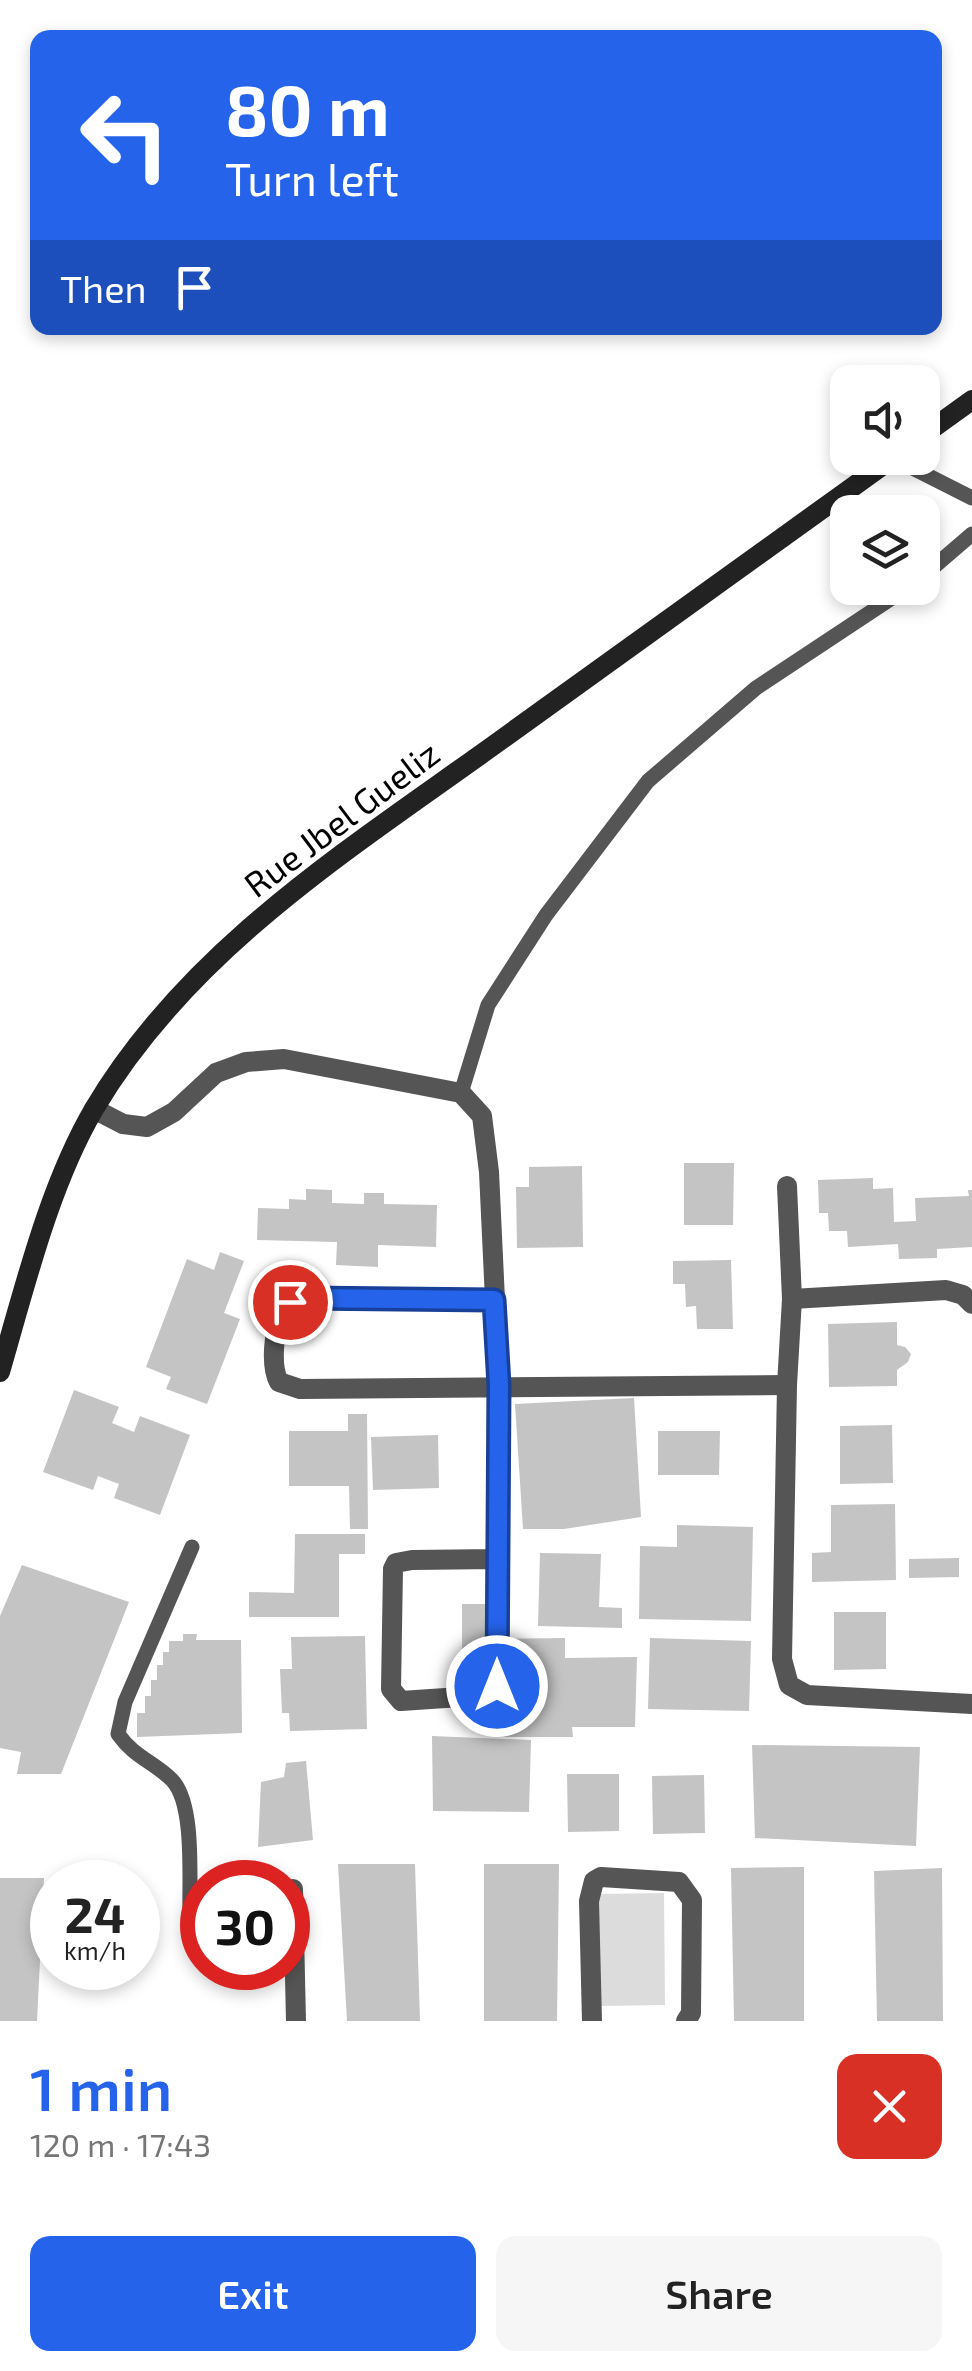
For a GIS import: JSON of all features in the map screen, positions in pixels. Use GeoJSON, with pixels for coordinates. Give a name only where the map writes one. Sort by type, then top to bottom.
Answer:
{"type":"FeatureCollection","features":[{"type":"Feature","properties":{"kind":"street"},"geometry":{"type":"LineString","coordinates":[[940,423],[972,400]]}},
{"type":"Feature","properties":{"kind":"street","name":"Rue Jbel Gueliz"},"geometry":{"type":"LineString","coordinates":[[0,1372],[60,1180],[94,1109],[157,1021],[222,950],[363,839],[869,475]]}},
{"type":"Feature","properties":{"kind":"street"},"geometry":{"type":"LineString","coordinates":[[94,1109],[123,1124],[146,1127],[174,1112],[216,1074],[246,1062],[284,1059],[461,1093],[482,1116],[489,1172],[499,1385],[497,1686],[490,1695],[401,1701],[391,1690],[396,1563],[497,1559]]}},
{"type":"Feature","properties":{"kind":"street"},"geometry":{"type":"LineString","coordinates":[[786,1186],[792,1299],[786,1385],[782,1659],[789,1685],[807,1695],[972,1704]]}},
{"type":"Feature","properties":{"kind":"street"},"geometry":{"type":"LineString","coordinates":[[792,1299],[946,1290],[963,1295],[972,1304]]}},
{"type":"Feature","properties":{"kind":"street"},"geometry":{"type":"LineString","coordinates":[[494,1300],[302,1298],[290,1302],[282,1312],[272,1359],[274,1372],[288,1388],[786,1385]]}},
{"type":"Feature","properties":{"kind":"street"},"geometry":{"type":"LineString","coordinates":[[592,2021],[590,1901],[594,1882],[601,1877],[678,1882],[692,1900],[692,2004],[686,2021]]}},
{"type":"Feature","properties":{"kind":"street"},"geometry":{"type":"LineString","coordinates":[[294,1990],[296,2021]]}},
{"type":"Feature","properties":{"kind":"lane"},"geometry":{"type":"LineString","coordinates":[[927,475],[972,498]]}},
{"type":"Feature","properties":{"kind":"lane"},"geometry":{"type":"LineString","coordinates":[[940,562],[972,534]]}},
{"type":"Feature","properties":{"kind":"lane"},"geometry":{"type":"LineString","coordinates":[[461,1093],[488,1005],[546,915],[648,781],[756,688],[881,605]]}},
{"type":"Feature","properties":{"kind":"lane"},"geometry":{"type":"LineString","coordinates":[[188,1860],[186,1809],[181,1790],[168,1776],[130,1751],[118,1734],[125,1702],[192,1547]]}},
{"type":"Feature","properties":{"kind":"shaded area"},"geometry":{"type":"Polygon","coordinates":[[[664,1893],[665,2005],[597,2006],[596,1894],[664,1893]]]}},
{"type":"Feature","properties":{"kind":"building"},"geometry":{"type":"Polygon","coordinates":[[[684,1163],[734,1163],[733,1225],[684,1225],[684,1163]]]}},
{"type":"Feature","properties":{"kind":"building"},"geometry":{"type":"Polygon","coordinates":[[[582,1166],[583,1247],[517,1248],[516,1187],[529,1187],[529,1167],[582,1166]]]}},
{"type":"Feature","properties":{"kind":"building"},"geometry":{"type":"Polygon","coordinates":[[[873,1178],[873,1189],[893,1188],[894,1222],[916,1221],[915,1198],[969,1196],[968,1190],[972,1190],[972,1247],[937,1249],[937,1258],[899,1259],[898,1244],[848,1247],[847,1231],[829,1231],[828,1213],[819,1213],[818,1180],[873,1178]]]}},
{"type":"Feature","properties":{"kind":"building"},"geometry":{"type":"Polygon","coordinates":[[[306,1189],[332,1190],[332,1203],[364,1204],[364,1193],[384,1193],[384,1204],[437,1205],[436,1247],[378,1245],[378,1267],[336,1265],[337,1242],[257,1240],[258,1208],[289,1209],[289,1199],[306,1200],[306,1189]]]}},
{"type":"Feature","properties":{"kind":"building"},"geometry":{"type":"Polygon","coordinates":[[[220,1252],[244,1261],[224,1313],[240,1319],[207,1404],[166,1389],[171,1377],[146,1367],[187,1259],[214,1270],[220,1252]]]}},
{"type":"Feature","properties":{"kind":"building"},"geometry":{"type":"Polygon","coordinates":[[[731,1260],[733,1329],[697,1329],[696,1306],[686,1307],[685,1284],[673,1284],[673,1261],[731,1260]]]}},
{"type":"Feature","properties":{"kind":"building"},"geometry":{"type":"Polygon","coordinates":[[[897,1322],[897,1345],[911,1354],[908,1362],[897,1370],[897,1386],[829,1387],[828,1324],[897,1322]]]}},
{"type":"Feature","properties":{"kind":"building"},"geometry":{"type":"Polygon","coordinates":[[[74,1390],[119,1407],[112,1423],[134,1432],[140,1416],[190,1435],[160,1515],[114,1498],[119,1484],[98,1476],[93,1490],[43,1472],[74,1390]]]}},
{"type":"Feature","properties":{"kind":"building"},"geometry":{"type":"Polygon","coordinates":[[[634,1398],[641,1517],[564,1529],[523,1529],[515,1404],[634,1398]]]}},
{"type":"Feature","properties":{"kind":"building"},"geometry":{"type":"Polygon","coordinates":[[[348,1414],[367,1414],[368,1529],[350,1529],[349,1486],[289,1486],[289,1431],[348,1431],[348,1414]]]}},
{"type":"Feature","properties":{"kind":"building"},"geometry":{"type":"Polygon","coordinates":[[[892,1425],[893,1483],[840,1484],[840,1426],[892,1425]]]}},
{"type":"Feature","properties":{"kind":"building"},"geometry":{"type":"Polygon","coordinates":[[[658,1431],[720,1431],[719,1475],[658,1475],[658,1431]]]}},
{"type":"Feature","properties":{"kind":"building"},"geometry":{"type":"Polygon","coordinates":[[[438,1435],[439,1488],[373,1490],[371,1437],[438,1435]]]}},
{"type":"Feature","properties":{"kind":"building"},"geometry":{"type":"Polygon","coordinates":[[[895,1504],[896,1580],[812,1582],[812,1553],[831,1552],[831,1505],[895,1504]]]}},
{"type":"Feature","properties":{"kind":"building"},"geometry":{"type":"Polygon","coordinates":[[[677,1525],[753,1527],[751,1621],[639,1619],[640,1546],[677,1547],[677,1525]]]}},
{"type":"Feature","properties":{"kind":"building"},"geometry":{"type":"Polygon","coordinates":[[[295,1534],[365,1534],[365,1554],[339,1554],[339,1617],[249,1617],[249,1592],[294,1593],[295,1534]]]}},
{"type":"Feature","properties":{"kind":"building"},"geometry":{"type":"Polygon","coordinates":[[[540,1553],[601,1554],[599,1607],[622,1608],[622,1628],[538,1626],[540,1553]]]}},
{"type":"Feature","properties":{"kind":"building"},"geometry":{"type":"Polygon","coordinates":[[[959,1558],[959,1577],[909,1578],[909,1559],[959,1558]]]}},
{"type":"Feature","properties":{"kind":"building"},"geometry":{"type":"Polygon","coordinates":[[[22,1565],[129,1602],[61,1774],[17,1774],[21,1752],[0,1748],[0,1616],[22,1565]]]}},
{"type":"Feature","properties":{"kind":"building"},"geometry":{"type":"Polygon","coordinates":[[[462,1604],[485,1604],[485,1652],[462,1652],[462,1604]]]}},
{"type":"Feature","properties":{"kind":"building"},"geometry":{"type":"Polygon","coordinates":[[[834,1612],[886,1612],[886,1669],[834,1670],[834,1612]]]}},
{"type":"Feature","properties":{"kind":"building"},"geometry":{"type":"Polygon","coordinates":[[[183,1634],[197,1634],[196,1640],[241,1640],[242,1733],[137,1737],[137,1713],[145,1713],[145,1696],[151,1696],[151,1680],[157,1680],[157,1665],[163,1665],[163,1652],[169,1652],[169,1641],[183,1641],[183,1634]]]}},
{"type":"Feature","properties":{"kind":"building"},"geometry":{"type":"Polygon","coordinates":[[[365,1636],[367,1729],[290,1731],[289,1713],[282,1713],[280,1669],[292,1669],[291,1637],[365,1636]]]}},
{"type":"Feature","properties":{"kind":"building"},"geometry":{"type":"Polygon","coordinates":[[[565,1638],[565,1658],[637,1657],[635,1727],[572,1727],[573,1737],[498,1737],[497,1639],[565,1638]]]}},
{"type":"Feature","properties":{"kind":"building"},"geometry":{"type":"Polygon","coordinates":[[[650,1638],[751,1641],[749,1711],[648,1709],[650,1638]]]}},
{"type":"Feature","properties":{"kind":"building"},"geometry":{"type":"Polygon","coordinates":[[[432,1736],[531,1740],[529,1812],[433,1811],[432,1736]]]}},
{"type":"Feature","properties":{"kind":"building"},"geometry":{"type":"Polygon","coordinates":[[[752,1745],[920,1747],[916,1846],[755,1838],[752,1745]]]}},
{"type":"Feature","properties":{"kind":"building"},"geometry":{"type":"Polygon","coordinates":[[[306,1761],[313,1840],[258,1847],[261,1782],[284,1777],[286,1763],[306,1761]]]}},
{"type":"Feature","properties":{"kind":"building"},"geometry":{"type":"Polygon","coordinates":[[[567,1774],[619,1774],[619,1831],[568,1832],[567,1774]]]}},
{"type":"Feature","properties":{"kind":"building"},"geometry":{"type":"Polygon","coordinates":[[[704,1775],[705,1833],[653,1834],[652,1776],[704,1775]]]}},
{"type":"Feature","properties":{"kind":"building"},"geometry":{"type":"Polygon","coordinates":[[[338,1864],[415,1864],[420,2021],[347,2021],[338,1864]]]}},
{"type":"Feature","properties":{"kind":"building"},"geometry":{"type":"Polygon","coordinates":[[[484,1864],[559,1864],[557,2021],[484,2021],[484,1864]]]}},
{"type":"Feature","properties":{"kind":"building"},"geometry":{"type":"Polygon","coordinates":[[[804,1867],[804,2021],[734,2021],[731,1868],[804,1867]]]}},
{"type":"Feature","properties":{"kind":"building"},"geometry":{"type":"Polygon","coordinates":[[[942,1868],[943,2021],[877,2021],[874,1871],[942,1868]]]}},
{"type":"Feature","properties":{"kind":"building"},"geometry":{"type":"Polygon","coordinates":[[[0,1878],[30,1878],[30,1990],[39,1990],[37,2021],[0,2021],[0,1878]]]}},
{"type":"Feature","properties":{"kind":"route"},"geometry":{"type":"LineString","coordinates":[[290,1302],[302,1298],[494,1300],[499,1385],[497,1686]]}}]}
